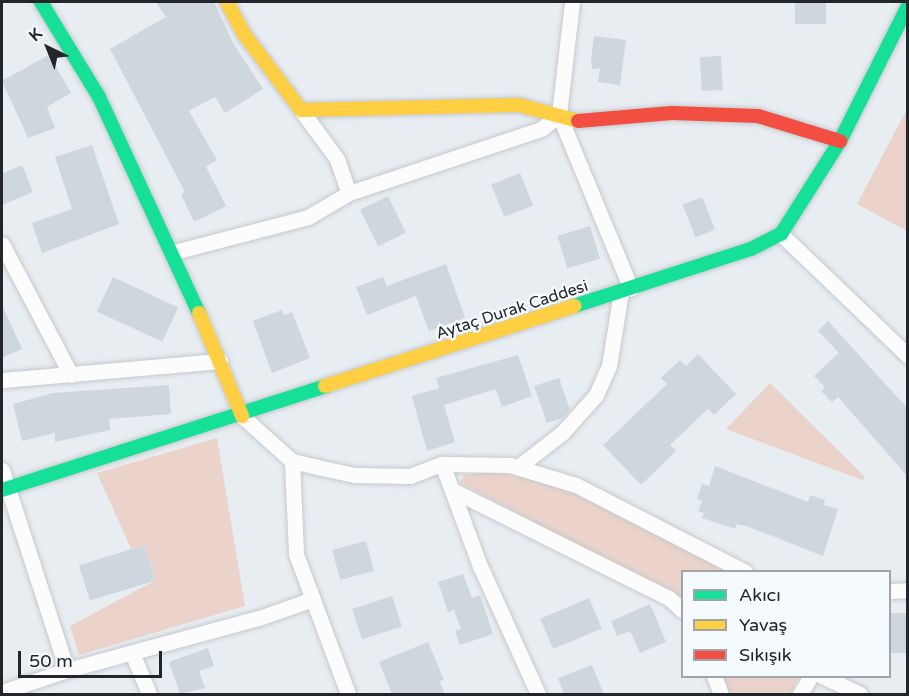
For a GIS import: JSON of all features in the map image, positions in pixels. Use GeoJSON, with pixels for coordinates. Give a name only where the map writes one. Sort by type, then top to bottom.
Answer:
{"type":"FeatureCollection","features":[{"type":"Feature","properties":{"kind":"street"},"geometry":{"type":"LineString","coordinates":[[40,2],[99,97],[174,252],[242,416],[292,461],[356,476],[410,476],[442,464],[518,467],[576,484],[742,570]]}},
{"type":"Feature","properties":{"kind":"street"},"geometry":{"type":"LineString","coordinates":[[226,2],[244,34],[337,159],[349,193]]}},
{"type":"Feature","properties":{"kind":"street"},"geometry":{"type":"LineString","coordinates":[[518,467],[562,433],[596,395],[609,366],[626,290],[559,115],[572,2]]}},
{"type":"Feature","properties":{"kind":"street"},"geometry":{"type":"LineString","coordinates":[[908,6],[840,141],[781,234],[908,356]]}},
{"type":"Feature","properties":{"kind":"street"},"geometry":{"type":"LineString","coordinates":[[301,110],[519,105],[580,122],[672,113],[758,116],[840,141]]}},
{"type":"Feature","properties":{"kind":"street"},"geometry":{"type":"LineString","coordinates":[[174,252],[308,218],[349,193],[541,129],[559,115]]}},
{"type":"Feature","properties":{"kind":"street","name":"Aytaç Durak Caddesi"},"geometry":{"type":"LineString","coordinates":[[5,489],[242,416],[752,249],[781,234]]}},
{"type":"Feature","properties":{"kind":"street"},"geometry":{"type":"LineString","coordinates":[[2,244],[71,375]]}},
{"type":"Feature","properties":{"kind":"street"},"geometry":{"type":"LineString","coordinates":[[2,380],[220,361]]}},
{"type":"Feature","properties":{"kind":"street"},"geometry":{"type":"LineString","coordinates":[[292,461],[296,554],[348,694]]}},
{"type":"Feature","properties":{"kind":"street"},"geometry":{"type":"LineString","coordinates":[[442,464],[480,566],[538,694]]}},
{"type":"Feature","properties":{"kind":"street"},"geometry":{"type":"LineString","coordinates":[[2,470],[5,489],[67,670]]}},
{"type":"Feature","properties":{"kind":"street"},"geometry":{"type":"LineString","coordinates":[[452,490],[669,598],[681,609]]}},
{"type":"Feature","properties":{"kind":"street"},"geometry":{"type":"LineString","coordinates":[[891,591],[908,590]]}},
{"type":"Feature","properties":{"kind":"street"},"geometry":{"type":"LineString","coordinates":[[2,692],[42,687],[67,670],[133,655],[313,599]]}},
{"type":"Feature","properties":{"kind":"street"},"geometry":{"type":"LineString","coordinates":[[133,655],[149,694]]}},
{"type":"Feature","properties":{"kind":"street"},"geometry":{"type":"LineString","coordinates":[[715,678],[721,694]]}},
{"type":"Feature","properties":{"kind":"street"},"geometry":{"type":"LineString","coordinates":[[800,694],[810,678]]}},
{"type":"Feature","properties":{"kind":"street"},"geometry":{"type":"LineString","coordinates":[[826,678],[860,694]]}},
{"type":"Feature","properties":{"kind":"shaded area"},"geometry":{"type":"Polygon","coordinates":[[[907,109],[908,231],[857,204],[907,109]]]}},
{"type":"Feature","properties":{"kind":"shaded area"},"geometry":{"type":"Polygon","coordinates":[[[770,383],[865,477],[862,480],[726,429],[770,383]]]}},
{"type":"Feature","properties":{"kind":"shaded area"},"geometry":{"type":"Polygon","coordinates":[[[217,438],[245,606],[79,655],[70,626],[156,580],[145,545],[131,549],[97,473],[217,438]]]}},
{"type":"Feature","properties":{"kind":"shaded area"},"geometry":{"type":"Polygon","coordinates":[[[495,472],[569,488],[732,570],[681,570],[681,599],[460,483],[464,475],[495,472]]]}},
{"type":"Feature","properties":{"kind":"shaded area"},"geometry":{"type":"Polygon","coordinates":[[[725,678],[798,678],[791,694],[730,694],[725,678]]]}},
{"type":"Feature","properties":{"kind":"building"},"geometry":{"type":"Polygon","coordinates":[[[156,2],[214,2],[233,43],[263,89],[225,113],[215,97],[189,111],[217,160],[206,167],[226,206],[194,222],[181,194],[185,192],[110,49],[166,17],[156,2]]]}},
{"type":"Feature","properties":{"kind":"building"},"geometry":{"type":"Polygon","coordinates":[[[795,2],[826,2],[826,24],[795,24],[795,2]]]}},
{"type":"Feature","properties":{"kind":"building"},"geometry":{"type":"Polygon","coordinates":[[[594,36],[626,40],[620,85],[598,82],[600,68],[592,69],[591,59],[594,36]]]}},
{"type":"Feature","properties":{"kind":"building"},"geometry":{"type":"Polygon","coordinates":[[[49,55],[71,93],[47,107],[55,128],[28,138],[2,81],[49,55]]]}},
{"type":"Feature","properties":{"kind":"building"},"geometry":{"type":"Polygon","coordinates":[[[721,56],[723,90],[702,91],[700,57],[721,56]]]}},
{"type":"Feature","properties":{"kind":"building"},"geometry":{"type":"Polygon","coordinates":[[[92,145],[119,224],[42,253],[32,223],[72,209],[55,157],[92,145]]]}},
{"type":"Feature","properties":{"kind":"building"},"geometry":{"type":"Polygon","coordinates":[[[22,165],[33,192],[2,205],[2,174],[22,165]]]}},
{"type":"Feature","properties":{"kind":"building"},"geometry":{"type":"Polygon","coordinates":[[[520,173],[533,205],[504,217],[491,185],[520,173]]]}},
{"type":"Feature","properties":{"kind":"building"},"geometry":{"type":"Polygon","coordinates":[[[388,196],[406,233],[378,246],[360,210],[388,196]]]}},
{"type":"Feature","properties":{"kind":"building"},"geometry":{"type":"Polygon","coordinates":[[[702,197],[715,229],[696,237],[683,205],[702,197]]]}},
{"type":"Feature","properties":{"kind":"building"},"geometry":{"type":"Polygon","coordinates":[[[590,226],[600,259],[567,268],[557,236],[590,226]]]}},
{"type":"Feature","properties":{"kind":"building"},"geometry":{"type":"Polygon","coordinates":[[[446,264],[465,318],[429,331],[416,296],[367,315],[356,287],[383,277],[387,286],[446,264]]]}},
{"type":"Feature","properties":{"kind":"building"},"geometry":{"type":"Polygon","coordinates":[[[113,277],[178,307],[162,342],[97,311],[113,277]]]}},
{"type":"Feature","properties":{"kind":"building"},"geometry":{"type":"Polygon","coordinates":[[[2,305],[22,349],[2,358],[2,305]]]}},
{"type":"Feature","properties":{"kind":"building"},"geometry":{"type":"Polygon","coordinates":[[[282,310],[284,315],[292,312],[310,358],[272,373],[253,321],[282,310]]]}},
{"type":"Feature","properties":{"kind":"building"},"geometry":{"type":"Polygon","coordinates":[[[828,321],[908,409],[908,477],[838,397],[832,402],[821,391],[825,387],[814,376],[839,353],[818,331],[828,321]]]}},
{"type":"Feature","properties":{"kind":"building"},"geometry":{"type":"Polygon","coordinates":[[[698,354],[736,394],[714,415],[708,409],[670,445],[676,451],[641,485],[603,445],[667,384],[661,378],[680,360],[686,366],[698,354]]]}},
{"type":"Feature","properties":{"kind":"building"},"geometry":{"type":"Polygon","coordinates":[[[518,355],[532,396],[502,407],[496,389],[444,405],[455,442],[427,451],[412,396],[439,388],[436,378],[518,355]]]}},
{"type":"Feature","properties":{"kind":"building"},"geometry":{"type":"Polygon","coordinates":[[[559,378],[570,410],[562,418],[547,423],[534,386],[559,378]]]}},
{"type":"Feature","properties":{"kind":"building"},"geometry":{"type":"Polygon","coordinates":[[[169,385],[171,414],[109,419],[110,430],[55,442],[55,433],[22,441],[13,404],[53,393],[169,385]]]}},
{"type":"Feature","properties":{"kind":"building"},"geometry":{"type":"Polygon","coordinates":[[[715,466],[808,502],[810,495],[825,500],[824,505],[838,509],[823,556],[749,527],[737,524],[735,529],[702,518],[704,513],[698,511],[702,501],[697,499],[702,484],[709,486],[715,466]]]}},
{"type":"Feature","properties":{"kind":"building"},"geometry":{"type":"Polygon","coordinates":[[[366,541],[374,571],[340,580],[332,550],[366,541]]]}},
{"type":"Feature","properties":{"kind":"building"},"geometry":{"type":"Polygon","coordinates":[[[145,545],[156,580],[90,601],[79,565],[145,545]]]}},
{"type":"Feature","properties":{"kind":"building"},"geometry":{"type":"Polygon","coordinates":[[[463,574],[472,598],[480,595],[493,634],[460,645],[455,631],[461,629],[454,610],[448,612],[438,582],[463,574]]]}},
{"type":"Feature","properties":{"kind":"building"},"geometry":{"type":"Polygon","coordinates":[[[392,596],[402,626],[362,639],[352,609],[392,596]]]}},
{"type":"Feature","properties":{"kind":"building"},"geometry":{"type":"Polygon","coordinates":[[[589,598],[602,628],[553,649],[540,619],[589,598]]]}},
{"type":"Feature","properties":{"kind":"building"},"geometry":{"type":"Polygon","coordinates":[[[650,604],[666,642],[640,653],[630,631],[617,636],[611,621],[650,604]]]}},
{"type":"Feature","properties":{"kind":"building"},"geometry":{"type":"Polygon","coordinates":[[[891,613],[908,613],[908,653],[891,653],[891,613]]]}},
{"type":"Feature","properties":{"kind":"building"},"geometry":{"type":"Polygon","coordinates":[[[428,642],[444,680],[439,681],[445,694],[392,694],[379,662],[428,642]]]}},
{"type":"Feature","properties":{"kind":"building"},"geometry":{"type":"Polygon","coordinates":[[[208,648],[214,666],[199,671],[205,688],[180,694],[169,662],[208,648]]]}},
{"type":"Feature","properties":{"kind":"building"},"geometry":{"type":"Polygon","coordinates":[[[592,665],[604,694],[564,694],[558,678],[592,665]]]}},
{"type":"Feature","properties":{"kind":"traffic: fast"},"geometry":{"type":"LineString","coordinates":[[41,2],[99,97],[199,313]]}},
{"type":"Feature","properties":{"kind":"traffic: fast"},"geometry":{"type":"LineString","coordinates":[[574,306],[751,249],[781,234],[840,141],[908,6]]}},
{"type":"Feature","properties":{"kind":"traffic: fast"},"geometry":{"type":"LineString","coordinates":[[2,490],[325,386]]}},
{"type":"Feature","properties":{"kind":"traffic: slow"},"geometry":{"type":"LineString","coordinates":[[227,2],[244,34],[301,110],[519,105],[578,121]]}},
{"type":"Feature","properties":{"kind":"traffic: slow"},"geometry":{"type":"LineString","coordinates":[[325,386],[574,306]]}},
{"type":"Feature","properties":{"kind":"traffic: slow"},"geometry":{"type":"LineString","coordinates":[[199,313],[242,416]]}},
{"type":"Feature","properties":{"kind":"traffic: jam"},"geometry":{"type":"LineString","coordinates":[[578,121],[672,113],[758,116],[840,141]]}}]}
